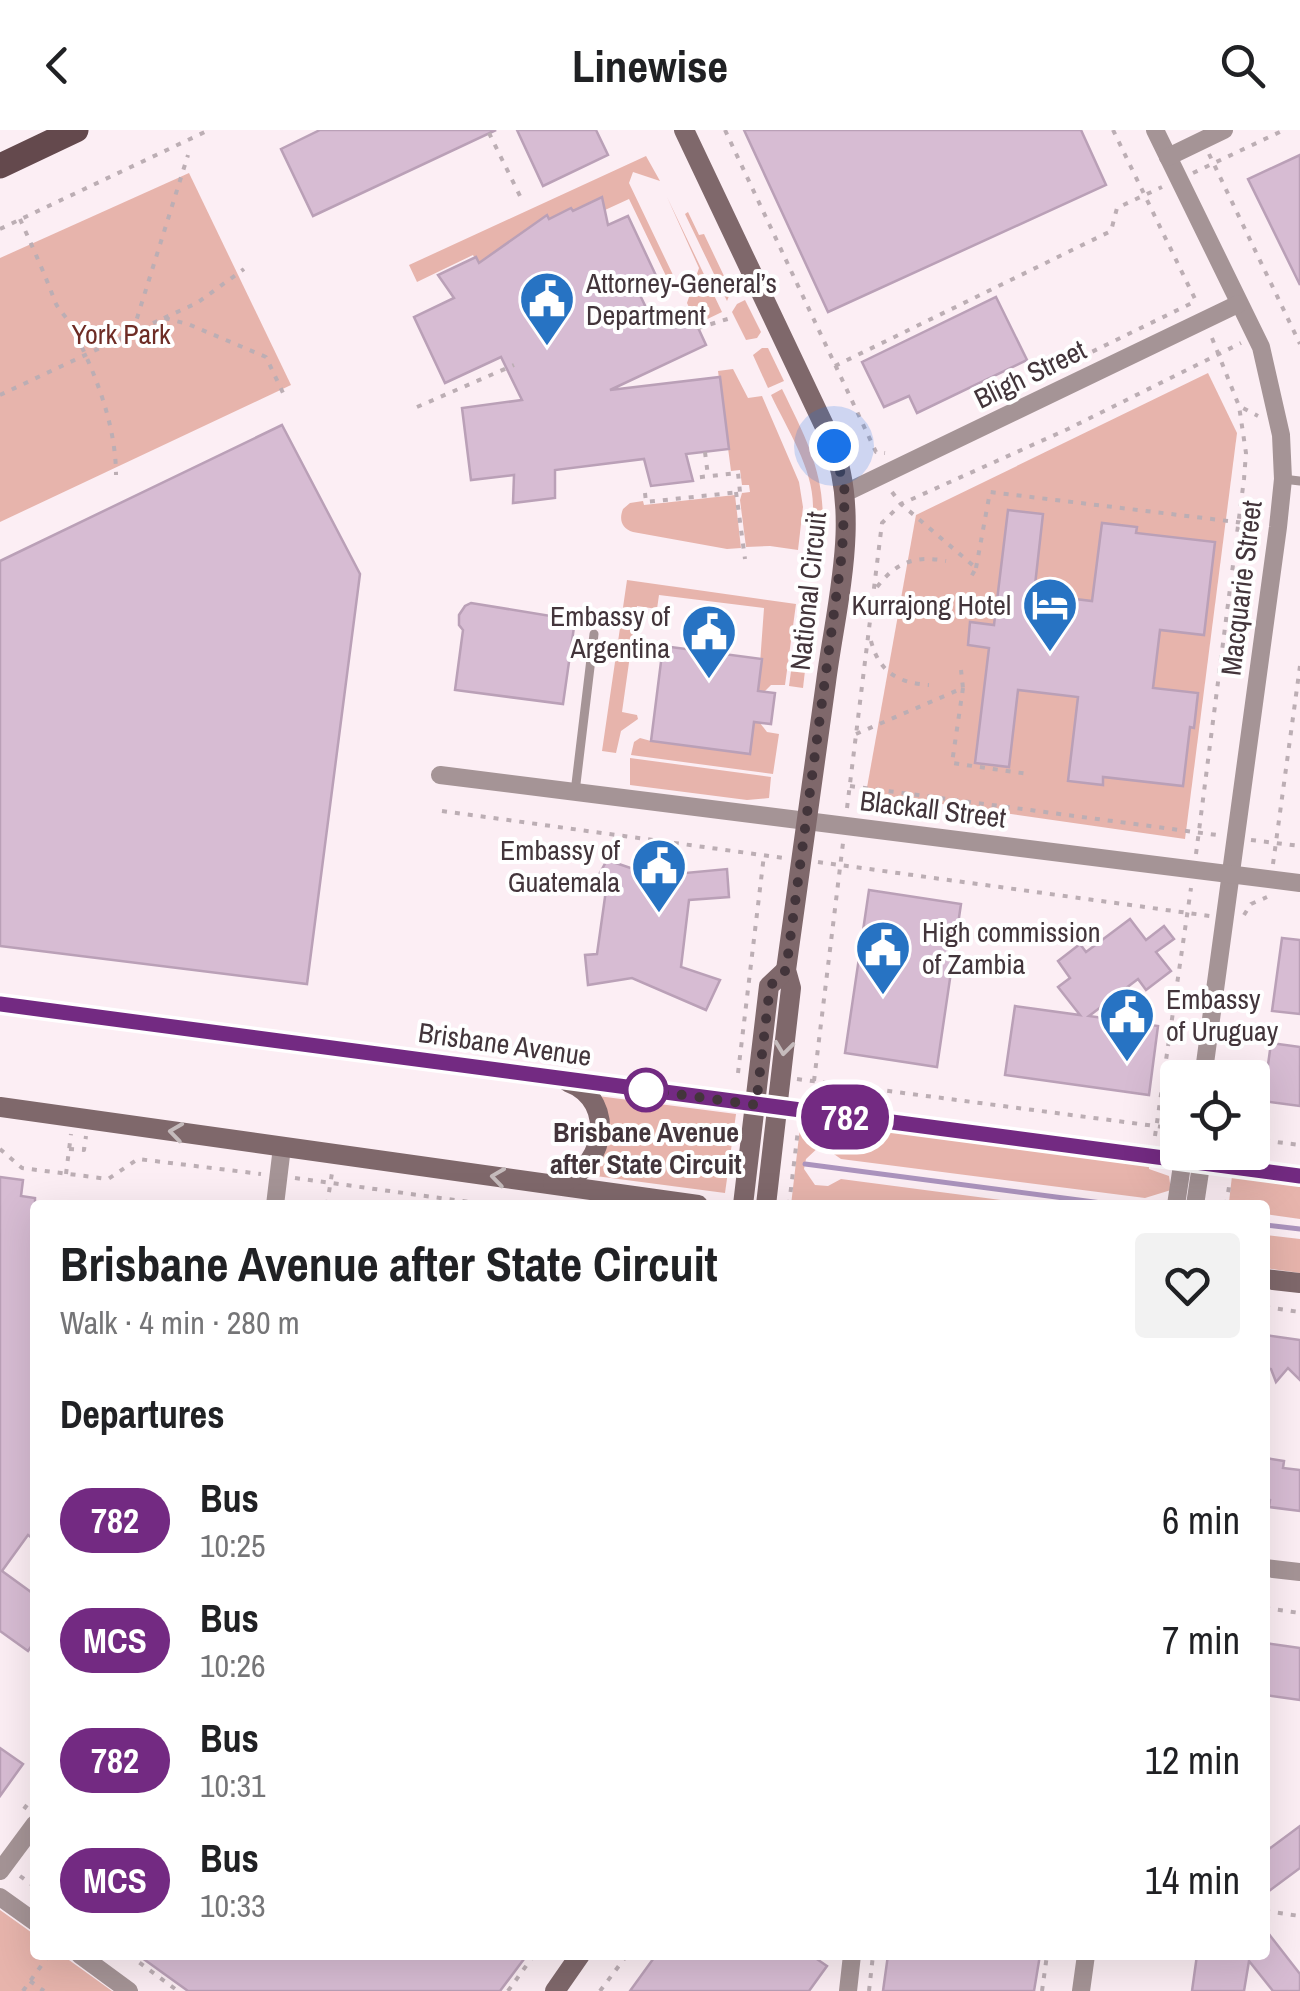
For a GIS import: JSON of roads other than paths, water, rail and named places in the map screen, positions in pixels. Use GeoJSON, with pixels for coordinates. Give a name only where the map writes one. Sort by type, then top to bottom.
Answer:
{"type":"FeatureCollection","features":[{"type":"Feature","properties":{"kind":"main road"},"geometry":{"type":"LineString","coordinates":[[0,166],[76,130]]}},
{"type":"Feature","properties":{"kind":"main road","name":"National Circuit"},"geometry":{"type":"LineString","coordinates":[[684,130],[831,440],[841,465],[845,492],[842,560],[786,970],[791,988],[744,1200]]}},
{"type":"Feature","properties":{"kind":"main road","name":"Brisbane Avenue"},"geometry":{"type":"LineString","coordinates":[[0,1004],[556,1079],[1160,1153]]}},
{"type":"Feature","properties":{"kind":"main road"},"geometry":{"type":"LineString","coordinates":[[0,1021],[15,1012],[37,1009]]}},
{"type":"Feature","properties":{"kind":"main road"},"geometry":{"type":"LineString","coordinates":[[551,1184],[577,1175],[590,1162],[598,1146],[600,1128],[597,1110],[587,1095],[574,1083],[556,1079]]}},
{"type":"Feature","properties":{"kind":"main road"},"geometry":{"type":"LineString","coordinates":[[0,1095],[36,1112]]}},
{"type":"Feature","properties":{"kind":"main road","name":"National Circuit"},"geometry":{"type":"LineString","coordinates":[[766,1106],[766,1200]]}},
{"type":"Feature","properties":{"kind":"main road"},"geometry":{"type":"LineString","coordinates":[[0,1107],[663,1200]]}},
{"type":"Feature","properties":{"kind":"main road","name":"Brisbane Avenue"},"geometry":{"type":"LineString","coordinates":[[1266,1170],[1300,1176]]}},
{"type":"Feature","properties":{"kind":"main road"},"geometry":{"type":"LineString","coordinates":[[1270,1280],[1300,1283]]}},
{"type":"Feature","properties":{"kind":"main road"},"geometry":{"type":"LineString","coordinates":[[555,1991],[577,1960]]}},
{"type":"Feature","properties":{"kind":"street","name":"Macquarie Street"},"geometry":{"type":"LineString","coordinates":[[1155,130],[1261,347],[1292,480],[1278,527],[1204,1060]]}},
{"type":"Feature","properties":{"kind":"street"},"geometry":{"type":"LineString","coordinates":[[1168,157],[1224,130]]}},
{"type":"Feature","properties":{"kind":"street","name":"Bligh Street"},"geometry":{"type":"LineString","coordinates":[[845,492],[1238,304]]}},
{"type":"Feature","properties":{"kind":"street","name":"Blackall Street"},"geometry":{"type":"LineString","coordinates":[[440,775],[1300,883]]}},
{"type":"Feature","properties":{"kind":"street"},"geometry":{"type":"LineString","coordinates":[[276,1200],[282,1147]]}},
{"type":"Feature","properties":{"kind":"street"},"geometry":{"type":"LineString","coordinates":[[1186,1200],[1190,1170]]}},
{"type":"Feature","properties":{"kind":"street"},"geometry":{"type":"LineString","coordinates":[[1270,1569],[1300,1572]]}},
{"type":"Feature","properties":{"kind":"street"},"geometry":{"type":"LineString","coordinates":[[0,1871],[30,1831]]}},
{"type":"Feature","properties":{"kind":"street"},"geometry":{"type":"LineString","coordinates":[[0,1897],[30,1918]]}},
{"type":"Feature","properties":{"kind":"street"},"geometry":{"type":"LineString","coordinates":[[87,1960],[129,1991]]}},
{"type":"Feature","properties":{"kind":"street"},"geometry":{"type":"LineString","coordinates":[[848,1991],[851,1960]]}},
{"type":"Feature","properties":{"kind":"street"},"geometry":{"type":"LineString","coordinates":[[1081,1991],[1085,1960]]}},
{"type":"Feature","properties":{"kind":"lane"},"geometry":{"type":"LineString","coordinates":[[575,792],[594,634]]}},
{"type":"Feature","properties":{"kind":"waterway"},"geometry":{"type":"LineString","coordinates":[[805,1164],[1079,1200]]}},
{"type":"Feature","properties":{"kind":"waterway"},"geometry":{"type":"LineString","coordinates":[[1270,1226],[1300,1229]]}},
{"type":"Feature","properties":{"kind":"place","name":"Attorney-General’s Department"},"geometry":{"type":"Point","coordinates":[547,348]}},
{"type":"Feature","properties":{"kind":"place","name":"Kurrajong Hotel"},"geometry":{"type":"Point","coordinates":[1050,654]}},
{"type":"Feature","properties":{"kind":"place","name":"Embassy of Argentina"},"geometry":{"type":"Point","coordinates":[709,681]}},
{"type":"Feature","properties":{"kind":"place","name":"Embassy of Guatemala"},"geometry":{"type":"Point","coordinates":[659,915]}},
{"type":"Feature","properties":{"kind":"place","name":"High commission of Zambia"},"geometry":{"type":"Point","coordinates":[883,997]}},
{"type":"Feature","properties":{"kind":"place","name":"Embassy of Uruguay"},"geometry":{"type":"Point","coordinates":[1127,1064]}},
{"type":"Feature","properties":{"kind":"place","name":"Brisbane Avenue after State Circuit"},"geometry":{"type":"Point","coordinates":[646,1090]}},
{"type":"Feature","properties":{"kind":"park label","name":"York Park"},"geometry":{"type":"Point","coordinates":[121,334]}}]}
